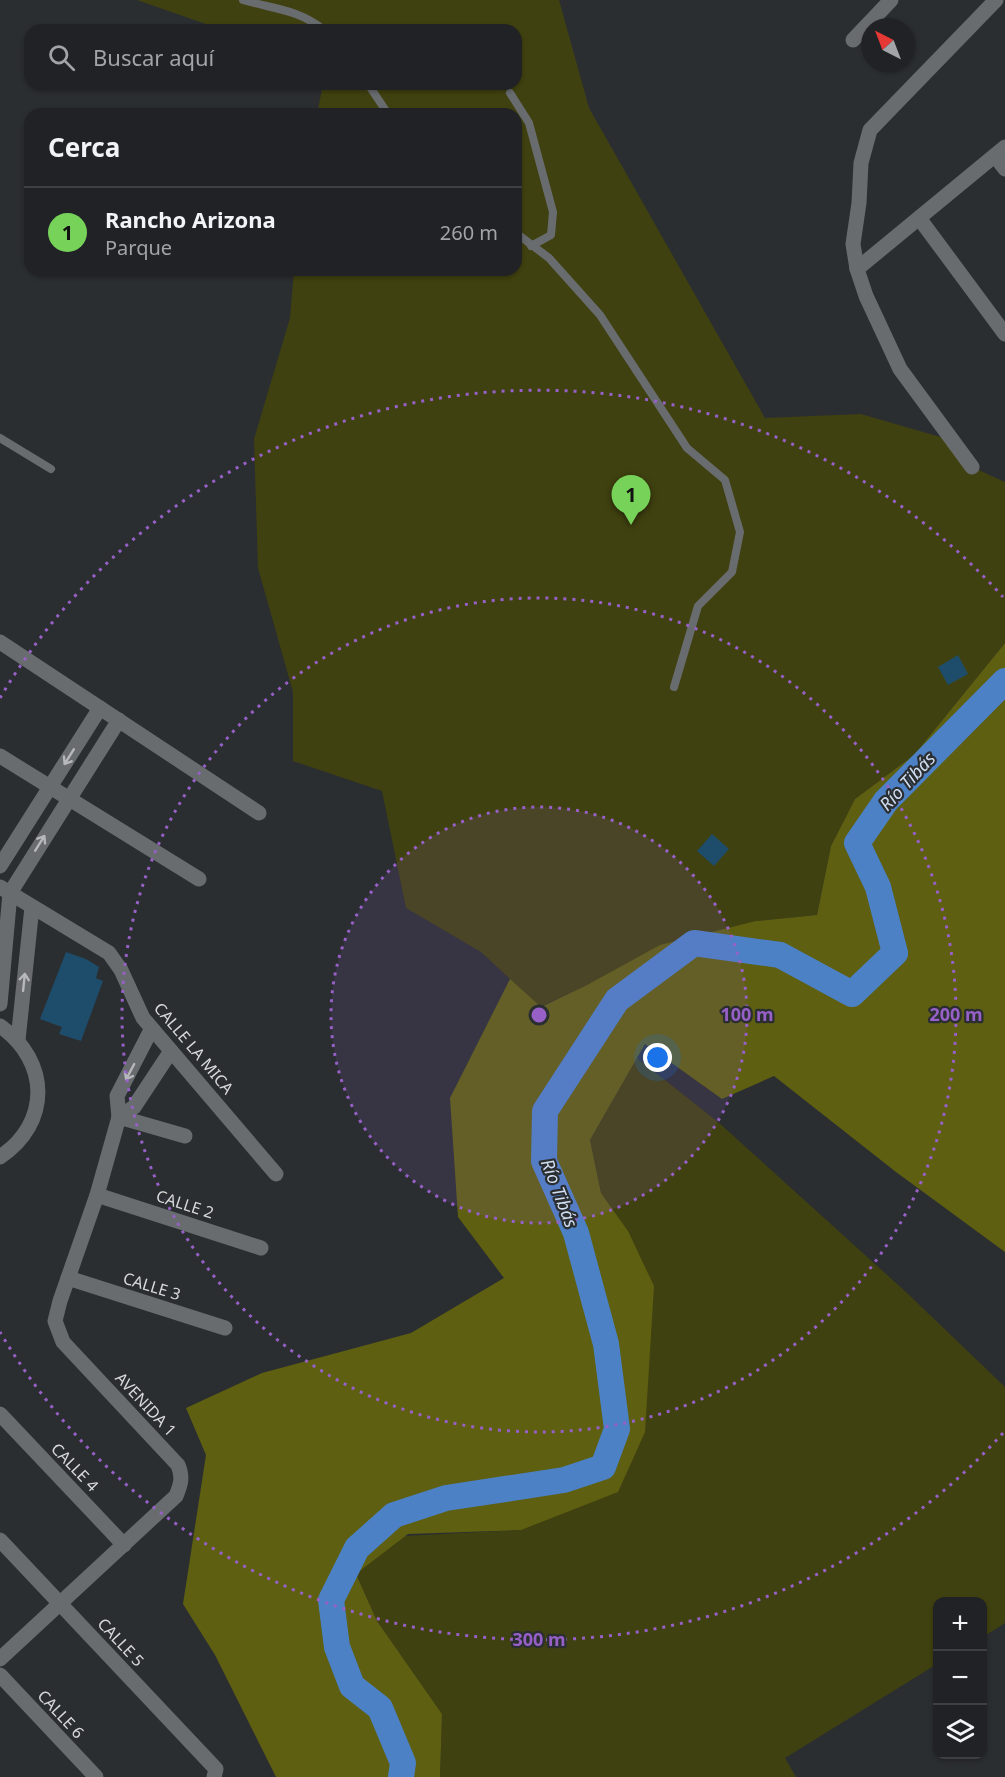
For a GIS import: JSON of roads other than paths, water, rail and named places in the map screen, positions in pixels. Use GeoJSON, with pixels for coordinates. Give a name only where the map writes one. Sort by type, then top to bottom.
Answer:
{"type":"FeatureCollection","features":[{"type":"Feature","properties":{"kind":"street"},"geometry":{"type":"LineString","coordinates":[[853,40],[891,0]]}},
{"type":"Feature","properties":{"kind":"street"},"geometry":{"type":"LineString","coordinates":[[972,467],[900,369],[857,269],[853,244],[859,203],[861,163],[870,130],[996,0]]}},
{"type":"Feature","properties":{"kind":"street"},"geometry":{"type":"LineString","coordinates":[[857,269],[1000,152],[1005,169]]}},
{"type":"Feature","properties":{"kind":"street"},"geometry":{"type":"LineString","coordinates":[[919,218],[1005,334]]}},
{"type":"Feature","properties":{"kind":"street"},"geometry":{"type":"LineString","coordinates":[[0,642],[259,813]]}},
{"type":"Feature","properties":{"kind":"street"},"geometry":{"type":"LineString","coordinates":[[0,866],[100,708]]}},
{"type":"Feature","properties":{"kind":"street"},"geometry":{"type":"LineString","coordinates":[[0,1004],[5,890],[119,720]]}},
{"type":"Feature","properties":{"kind":"street"},"geometry":{"type":"LineString","coordinates":[[0,756],[199,879]]}},
{"type":"Feature","properties":{"kind":"street","name":"CALLE LA MICA"},"geometry":{"type":"LineString","coordinates":[[5,890],[110,953],[121,970],[142,1018],[151,1030],[276,1174]]}},
{"type":"Feature","properties":{"kind":"street"},"geometry":{"type":"LineString","coordinates":[[18,1040],[32,906]]}},
{"type":"Feature","properties":{"kind":"street"},"geometry":{"type":"LineString","coordinates":[[0,1026],[18,1040],[34,1067],[39,1085],[34,1119],[16,1145],[0,1157]]}},
{"type":"Feature","properties":{"kind":"street","name":"AVENIDA 1"},"geometry":{"type":"LineString","coordinates":[[0,1659],[176,1496],[182,1476],[178,1465],[63,1342],[55,1321],[97,1195],[119,1117],[117,1096],[151,1030]]}},
{"type":"Feature","properties":{"kind":"street"},"geometry":{"type":"LineString","coordinates":[[119,1117],[134,1107],[171,1051]]}},
{"type":"Feature","properties":{"kind":"street"},"geometry":{"type":"LineString","coordinates":[[119,1117],[185,1136]]}},
{"type":"Feature","properties":{"kind":"street","name":"CALLE 2"},"geometry":{"type":"LineString","coordinates":[[97,1195],[261,1248]]}},
{"type":"Feature","properties":{"kind":"street","name":"CALLE 3"},"geometry":{"type":"LineString","coordinates":[[68,1278],[225,1328]]}},
{"type":"Feature","properties":{"kind":"street","name":"CALLE 4"},"geometry":{"type":"LineString","coordinates":[[0,1414],[124,1545]]}},
{"type":"Feature","properties":{"kind":"street","name":"CALLE 5"},"geometry":{"type":"LineString","coordinates":[[0,1540],[61,1603],[215,1773]]}},
{"type":"Feature","properties":{"kind":"street","name":"CALLE 6"},"geometry":{"type":"LineString","coordinates":[[0,1675],[96,1777]]}},
{"type":"Feature","properties":{"kind":"lane"},"geometry":{"type":"LineString","coordinates":[[243,0],[293,12],[316,24]]}},
{"type":"Feature","properties":{"kind":"lane"},"geometry":{"type":"LineString","coordinates":[[372,90],[384,108]]}},
{"type":"Feature","properties":{"kind":"lane"},"geometry":{"type":"LineString","coordinates":[[510,93],[520,108]]}},
{"type":"Feature","properties":{"kind":"lane"},"geometry":{"type":"LineString","coordinates":[[522,112],[529,123],[553,212],[551,235],[531,246]]}},
{"type":"Feature","properties":{"kind":"lane"},"geometry":{"type":"LineString","coordinates":[[522,238],[549,258],[600,315],[687,448],[725,480],[740,532],[732,572],[698,606],[674,687]]}},
{"type":"Feature","properties":{"kind":"lane"},"geometry":{"type":"LineString","coordinates":[[0,438],[51,469]]}},
{"type":"Feature","properties":{"kind":"waterway","name":"Río Tibás"},"geometry":{"type":"LineString","coordinates":[[401,1777],[403,1763],[380,1708],[352,1686],[337,1647],[331,1600],[357,1548],[394,1515],[446,1498],[564,1480],[603,1467],[617,1429],[606,1344],[576,1233],[544,1161],[545,1111],[617,1000],[694,943],[780,955],[852,994],[895,953],[878,887],[857,843],[886,801],[1005,681]]}},
{"type":"Feature","properties":{"kind":"place","name":"Rancho Arizona"},"geometry":{"type":"Point","coordinates":[631,525]}}]}
